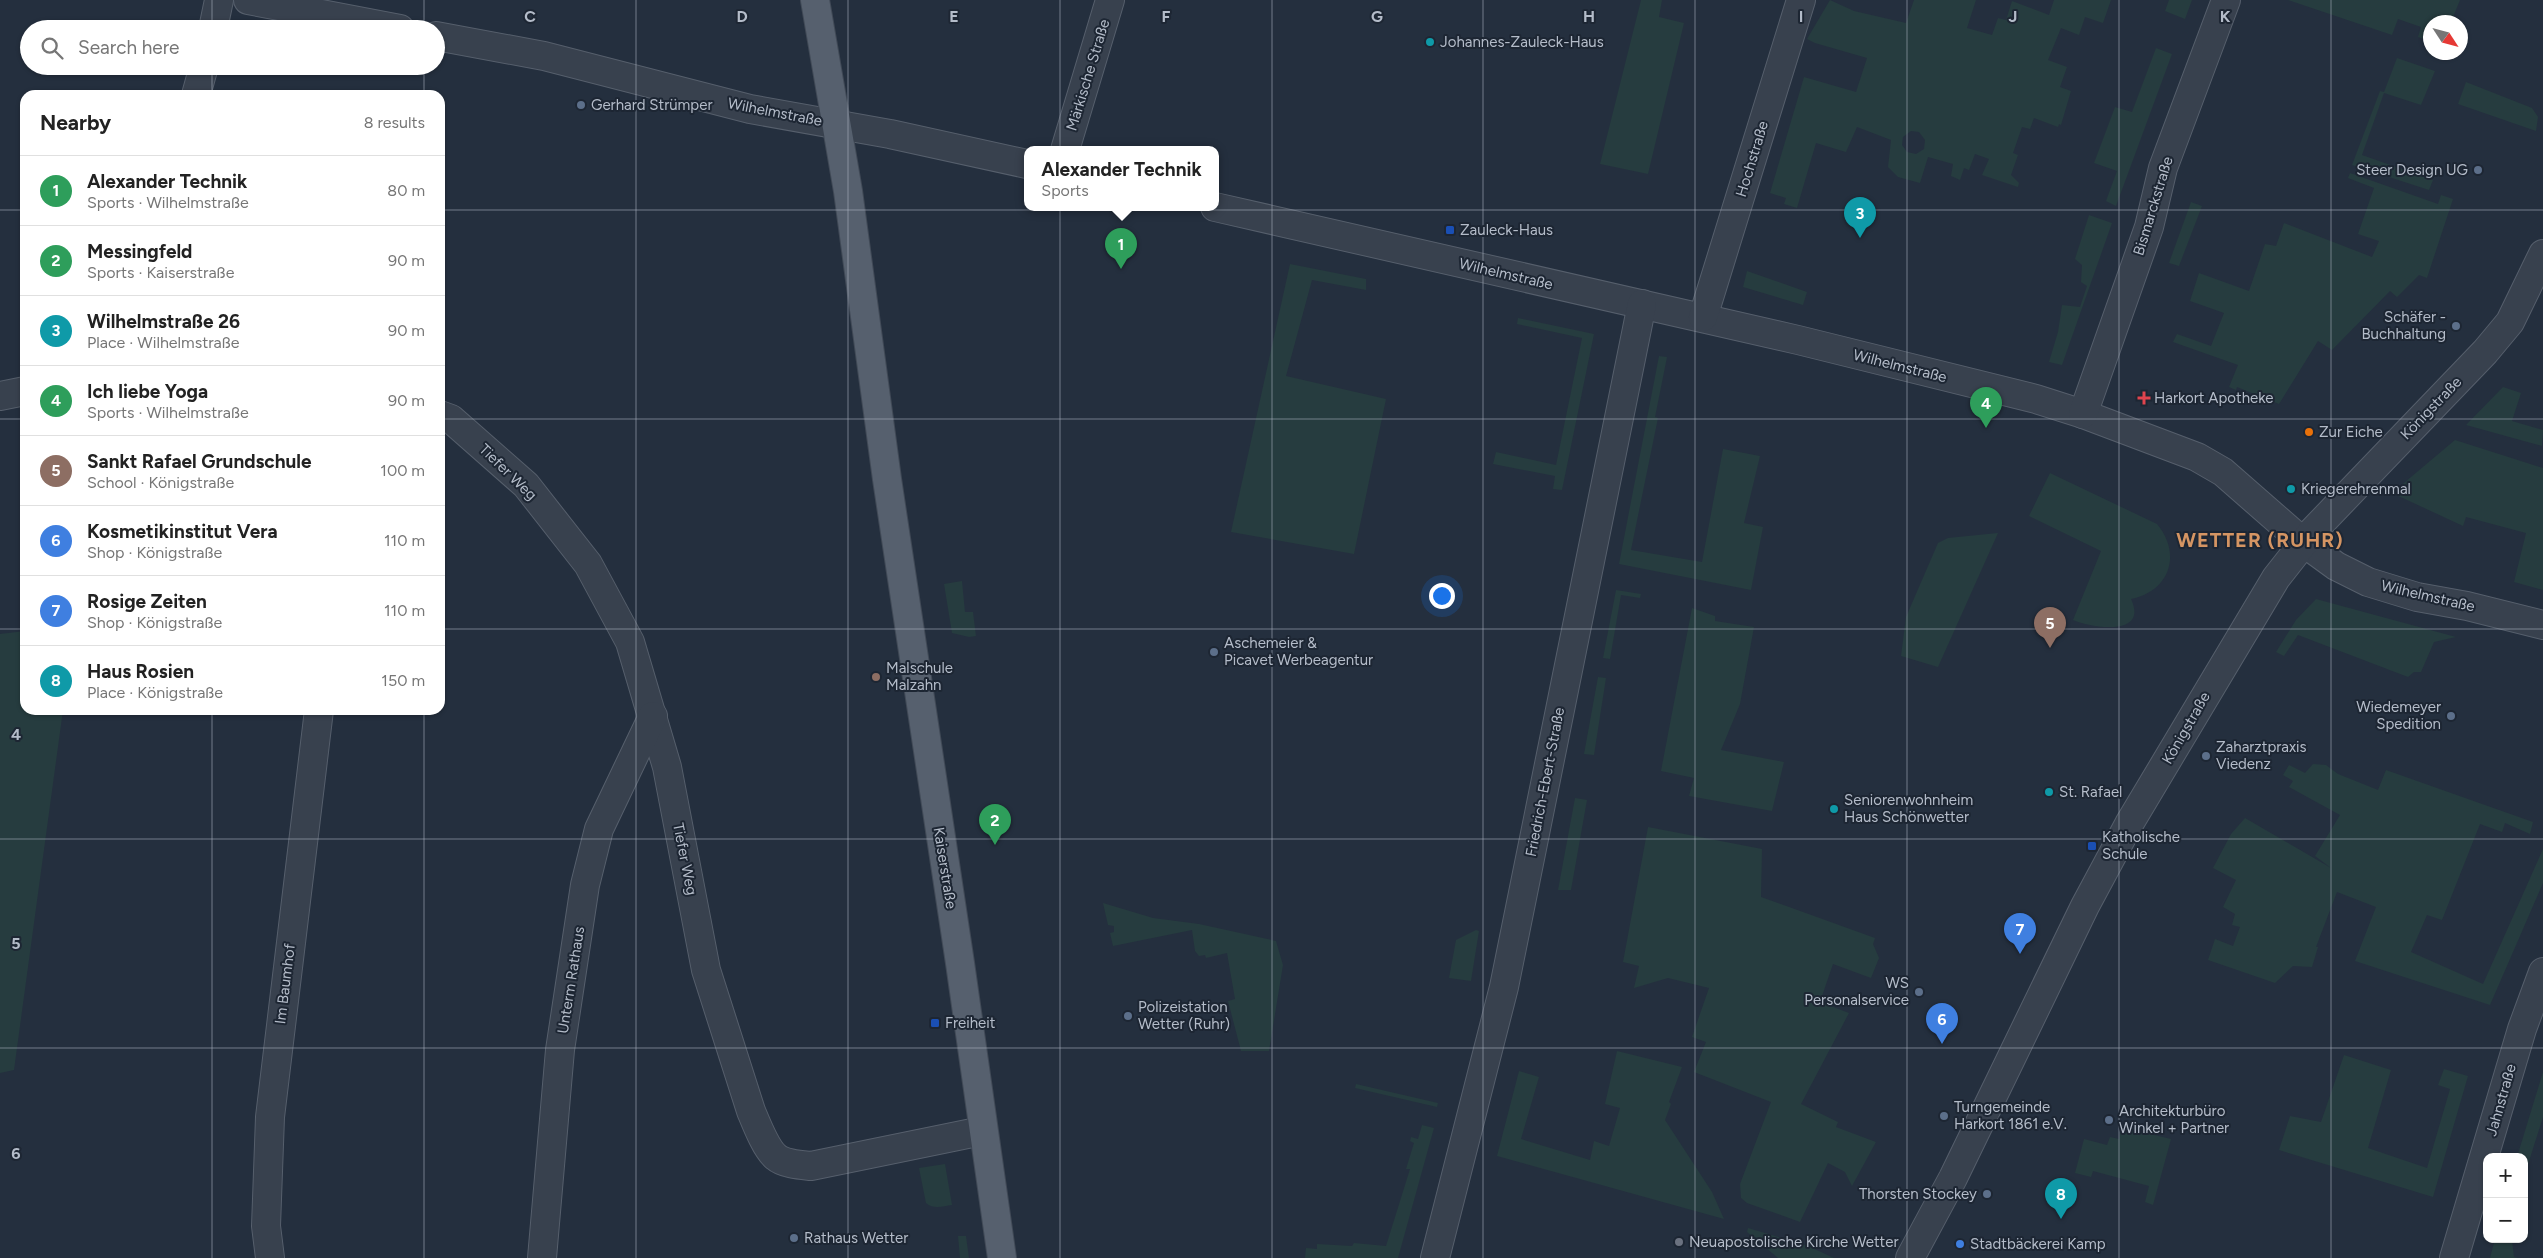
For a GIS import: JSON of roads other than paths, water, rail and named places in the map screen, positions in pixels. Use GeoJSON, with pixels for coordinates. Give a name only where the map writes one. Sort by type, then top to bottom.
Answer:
{"type":"FeatureCollection","features":[{"type":"Feature","properties":{"kind":"main road"},"geometry":{"type":"LineString","coordinates":[[815,0],[835,124]]}},
{"type":"Feature","properties":{"kind":"main road","name":"Kaiserstraße"},"geometry":{"type":"LineString","coordinates":[[835,124],[848,191],[887,479],[1002,1258]]}},
{"type":"Feature","properties":{"kind":"street"},"geometry":{"type":"LineString","coordinates":[[215,20],[219,0]]}},
{"type":"Feature","properties":{"kind":"street"},"geometry":{"type":"LineString","coordinates":[[248,0],[353,20]]}},
{"type":"Feature","properties":{"kind":"street","name":"Märkische Straße"},"geometry":{"type":"LineString","coordinates":[[1066,146],[1110,0]]}},
{"type":"Feature","properties":{"kind":"street","name":"Hochstraße"},"geometry":{"type":"LineString","coordinates":[[1703,317],[1802,0]]}},
{"type":"Feature","properties":{"kind":"street","name":"Bismarckstraße"},"geometry":{"type":"LineString","coordinates":[[2083,414],[2149,227],[2163,168],[2226,0]]}},
{"type":"Feature","properties":{"kind":"street","name":"Wilhelmstraße"},"geometry":{"type":"LineString","coordinates":[[445,38],[544,56],[750,109],[946,145],[1024,163]]}},
{"type":"Feature","properties":{"kind":"street"},"geometry":{"type":"LineString","coordinates":[[197,90],[202,75]]}},
{"type":"Feature","properties":{"kind":"street","name":"Wilhelmstraße"},"geometry":{"type":"LineString","coordinates":[[1219,207],[1703,317],[2036,399],[2083,414],[2197,457],[2223,472],[2303,542],[2336,566],[2368,582],[2417,597],[2467,606],[2543,625]]}},
{"type":"Feature","properties":{"kind":"street","name":"Königstraße"},"geometry":{"type":"LineString","coordinates":[[1910,1258],[1953,1178],[2085,906],[2130,824],[2276,578],[2303,542],[2485,352],[2510,322],[2543,254]]}},
{"type":"Feature","properties":{"kind":"street","name":"Friedrich-Ebert-Straße"},"geometry":{"type":"LineString","coordinates":[[1434,1258],[1504,987],[1642,304]]}},
{"type":"Feature","properties":{"kind":"street"},"geometry":{"type":"LineString","coordinates":[[0,396],[20,392]]}},
{"type":"Feature","properties":{"kind":"street","name":"Tiefer Weg"},"geometry":{"type":"LineString","coordinates":[[445,417],[451,419],[526,485],[588,564],[630,642],[667,767],[706,970],[751,1111],[759,1130],[776,1157],[794,1164],[811,1166],[982,1131]]}},
{"type":"Feature","properties":{"kind":"street","name":"Im Baumhof"},"geometry":{"type":"LineString","coordinates":[[270,1258],[266,1226],[270,1118],[317,715]]}},
{"type":"Feature","properties":{"kind":"street","name":"Unterm Rathaus"},"geometry":{"type":"LineString","coordinates":[[542,1258],[560,1050],[585,885],[598,829],[653,716]]}},
{"type":"Feature","properties":{"kind":"street","name":"Jahnstraße"},"geometry":{"type":"LineString","coordinates":[[2454,1258],[2522,1029],[2543,972]]}},
{"type":"Feature","properties":{"kind":"place","name":"Johannes-Zauleck-Haus"},"geometry":{"type":"Point","coordinates":[1430,42]}},
{"type":"Feature","properties":{"kind":"place","name":"Gerhard Strümper"},"geometry":{"type":"Point","coordinates":[581,105]}},
{"type":"Feature","properties":{"kind":"place","name":"Steer Design UG"},"geometry":{"type":"Point","coordinates":[2478,170]}},
{"type":"Feature","properties":{"kind":"place","name":"Zauleck-Haus"},"geometry":{"type":"Point","coordinates":[1450,230]}},
{"type":"Feature","properties":{"kind":"place","name":"Wilhelmstraße 26"},"geometry":{"type":"Point","coordinates":[1860,238]}},
{"type":"Feature","properties":{"kind":"place","name":"Alexander Technik"},"geometry":{"type":"Point","coordinates":[1121,269]}},
{"type":"Feature","properties":{"kind":"place","name":"Schäfer - Buchhaltung"},"geometry":{"type":"Point","coordinates":[2456,326]}},
{"type":"Feature","properties":{"kind":"place","name":"Harkort Apotheke"},"geometry":{"type":"Point","coordinates":[2144,398]}},
{"type":"Feature","properties":{"kind":"place","name":"Ich liebe Yoga"},"geometry":{"type":"Point","coordinates":[1986,428]}},
{"type":"Feature","properties":{"kind":"place","name":"Zur Eiche"},"geometry":{"type":"Point","coordinates":[2309,432]}},
{"type":"Feature","properties":{"kind":"place","name":"Kriegerehrenmal"},"geometry":{"type":"Point","coordinates":[2291,489]}},
{"type":"Feature","properties":{"kind":"place","name":"Sankt Rafael Grundschule"},"geometry":{"type":"Point","coordinates":[2050,648]}},
{"type":"Feature","properties":{"kind":"place","name":"Aschemeier & Picavet Werbeagentur"},"geometry":{"type":"Point","coordinates":[1214,652]}},
{"type":"Feature","properties":{"kind":"place","name":"Malschule Malzahn"},"geometry":{"type":"Point","coordinates":[876,677]}},
{"type":"Feature","properties":{"kind":"place","name":"Wiedemeyer Spedition"},"geometry":{"type":"Point","coordinates":[2451,716]}},
{"type":"Feature","properties":{"kind":"place","name":"Zaharztpraxis Viedenz"},"geometry":{"type":"Point","coordinates":[2206,756]}},
{"type":"Feature","properties":{"kind":"place","name":"St. Rafael"},"geometry":{"type":"Point","coordinates":[2049,792]}},
{"type":"Feature","properties":{"kind":"place","name":"Seniorenwohnheim Haus Schönwetter"},"geometry":{"type":"Point","coordinates":[1834,809]}},
{"type":"Feature","properties":{"kind":"place","name":"Messingfeld"},"geometry":{"type":"Point","coordinates":[995,845]}},
{"type":"Feature","properties":{"kind":"place","name":"Katholische Schule"},"geometry":{"type":"Point","coordinates":[2092,846]}},
{"type":"Feature","properties":{"kind":"place","name":"Rosige Zeiten"},"geometry":{"type":"Point","coordinates":[2020,954]}},
{"type":"Feature","properties":{"kind":"place","name":"WS Personalservice"},"geometry":{"type":"Point","coordinates":[1919,992]}},
{"type":"Feature","properties":{"kind":"place","name":"Polizeistation Wetter (Ruhr)"},"geometry":{"type":"Point","coordinates":[1128,1016]}},
{"type":"Feature","properties":{"kind":"place","name":"Freiheit"},"geometry":{"type":"Point","coordinates":[935,1023]}},
{"type":"Feature","properties":{"kind":"place","name":"Kosmetikinstitut Vera"},"geometry":{"type":"Point","coordinates":[1942,1044]}},
{"type":"Feature","properties":{"kind":"place","name":"Turngemeinde Harkort 1861 e.V."},"geometry":{"type":"Point","coordinates":[1944,1116]}},
{"type":"Feature","properties":{"kind":"place","name":"Architekturbüro Winkel + Partner"},"geometry":{"type":"Point","coordinates":[2109,1120]}},
{"type":"Feature","properties":{"kind":"place","name":"Thorsten Stockey"},"geometry":{"type":"Point","coordinates":[1987,1194]}},
{"type":"Feature","properties":{"kind":"place","name":"Haus Rosien"},"geometry":{"type":"Point","coordinates":[2061,1219]}},
{"type":"Feature","properties":{"kind":"place","name":"Rathaus Wetter"},"geometry":{"type":"Point","coordinates":[794,1238]}},
{"type":"Feature","properties":{"kind":"place","name":"Neuapostolische Kirche Wetter"},"geometry":{"type":"Point","coordinates":[1679,1242]}},
{"type":"Feature","properties":{"kind":"place","name":"Stadtbäckerei Kamp"},"geometry":{"type":"Point","coordinates":[1960,1244]}},
{"type":"Feature","properties":{"kind":"district","name":"WETTER (RUHR)"},"geometry":{"type":"Point","coordinates":[2260,540]}}]}
